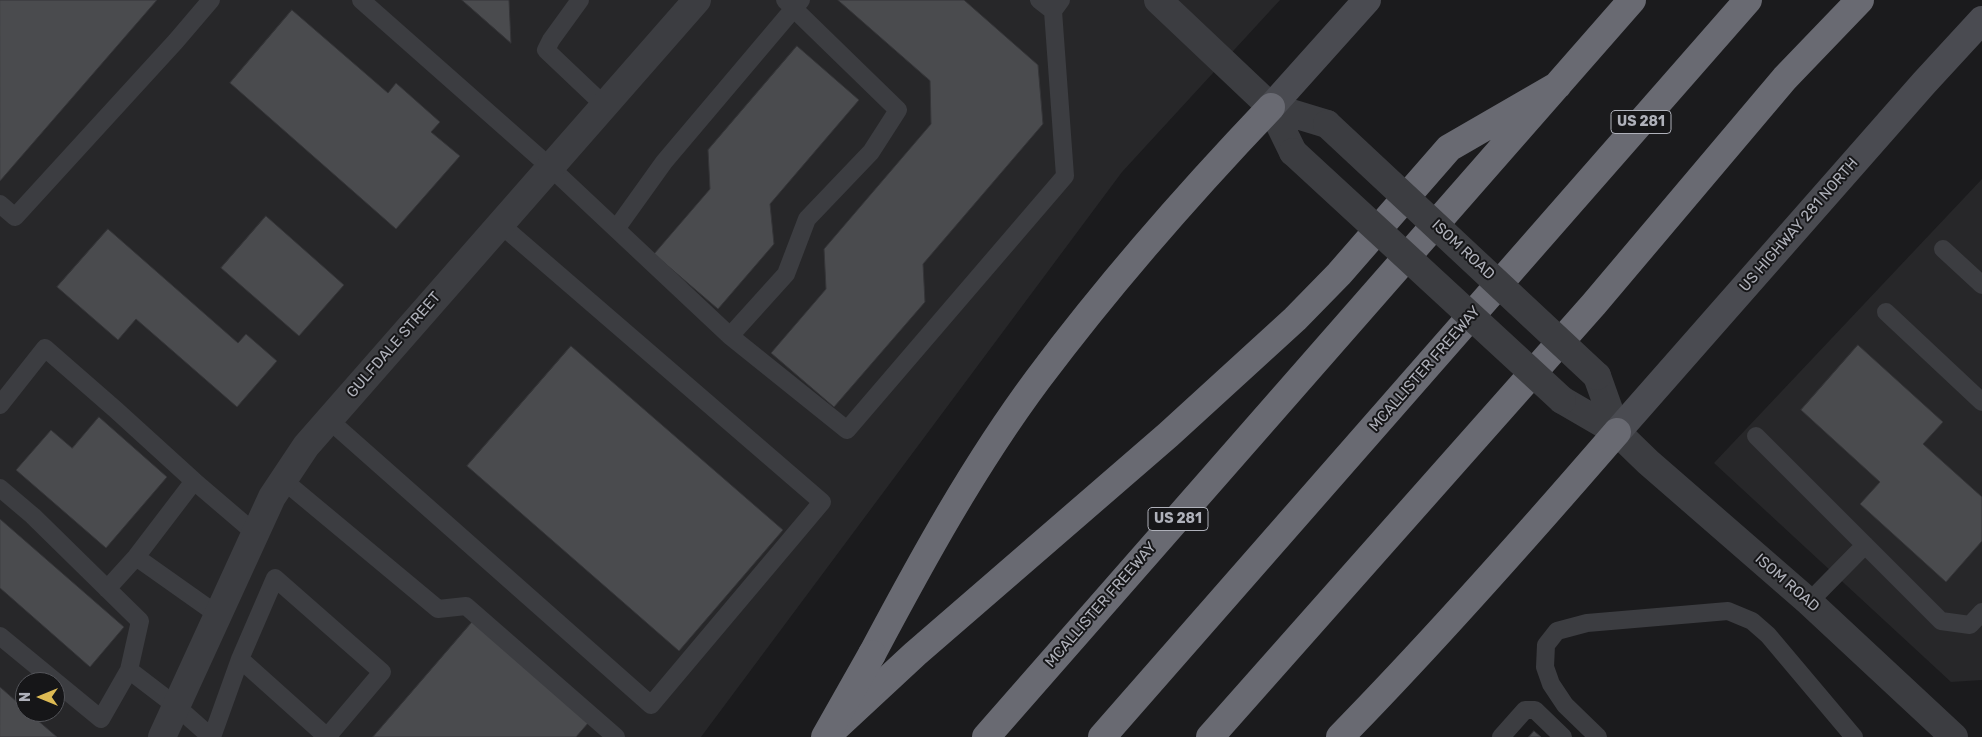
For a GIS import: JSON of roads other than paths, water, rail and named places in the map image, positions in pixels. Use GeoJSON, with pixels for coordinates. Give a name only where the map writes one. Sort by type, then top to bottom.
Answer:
{"type":"FeatureCollection","features":[{"type":"Feature","properties":{"kind":"highway","name":"MCALLISTER FREEWAY"},"geometry":{"type":"LineString","coordinates":[[986,737],[1632,0]]}},
{"type":"Feature","properties":{"kind":"highway","name":"MCALLISTER FREEWAY"},"geometry":{"type":"LineString","coordinates":[[1102,737],[1748,0]]}},
{"type":"Feature","properties":{"kind":"highway"},"geometry":{"type":"LineString","coordinates":[[1210,737],[1594,304],[1785,78],[1860,0]]}},
{"type":"Feature","properties":{"kind":"highway"},"geometry":{"type":"LineString","coordinates":[[825,737],[915,654],[1147,453],[1295,319],[1339,274],[1449,148],[1558,85]]}},
{"type":"Feature","properties":{"kind":"highway"},"geometry":{"type":"LineString","coordinates":[[825,737],[928,550],[969,483],[1037,380],[1141,251],[1235,145],[1272,107]]}},
{"type":"Feature","properties":{"kind":"highway"},"geometry":{"type":"LineString","coordinates":[[1340,737],[1406,670],[1617,432]]}},
{"type":"Feature","properties":{"kind":"main road"},"geometry":{"type":"LineString","coordinates":[[1272,107],[1367,0]]}},
{"type":"Feature","properties":{"kind":"main road","name":"US HIGHWAY 281 NORTH"},"geometry":{"type":"LineString","coordinates":[[1617,432],[1982,20]]}},
{"type":"Feature","properties":{"kind":"street","name":"GULFDALE STREET"},"geometry":{"type":"LineString","coordinates":[[162,737],[272,497],[306,446],[697,0]]}},
{"type":"Feature","properties":{"kind":"street","name":"ISOM ROAD"},"geometry":{"type":"LineString","coordinates":[[1158,0],[1272,107],[1292,152],[1562,400],[1617,432],[1648,462],[1809,602],[1954,737]]}},
{"type":"Feature","properties":{"kind":"street","name":"ISOM ROAD"},"geometry":{"type":"LineString","coordinates":[[1272,107],[1327,124],[1597,376],[1617,432]]}},
{"type":"Feature","properties":{"kind":"lane"},"geometry":{"type":"LineString","coordinates":[[0,204],[15,217],[176,41],[211,0]]}},
{"type":"Feature","properties":{"kind":"lane"},"geometry":{"type":"LineString","coordinates":[[361,0],[550,167],[730,336],[847,430],[1065,176],[1051,4]]}},
{"type":"Feature","properties":{"kind":"lane"},"geometry":{"type":"LineString","coordinates":[[580,0],[546,50],[605,106]]}},
{"type":"Feature","properties":{"kind":"lane"},"geometry":{"type":"LineString","coordinates":[[616,229],[664,162],[793,3],[898,110],[871,152],[806,219],[786,274],[730,336]]}},
{"type":"Feature","properties":{"kind":"lane"},"geometry":{"type":"LineString","coordinates":[[329,420],[651,705],[822,502],[500,224]]}},
{"type":"Feature","properties":{"kind":"lane"},"geometry":{"type":"LineString","coordinates":[[1943,248],[1982,285]]}},
{"type":"Feature","properties":{"kind":"lane"},"geometry":{"type":"LineString","coordinates":[[1886,312],[1982,402]]}},
{"type":"Feature","properties":{"kind":"lane"},"geometry":{"type":"LineString","coordinates":[[0,405],[45,348],[256,534]]}},
{"type":"Feature","properties":{"kind":"lane"},"geometry":{"type":"LineString","coordinates":[[1756,436],[1941,621],[1970,625],[1982,612]]}},
{"type":"Feature","properties":{"kind":"lane"},"geometry":{"type":"LineString","coordinates":[[283,480],[438,610],[466,606],[616,737]]}},
{"type":"Feature","properties":{"kind":"lane"},"geometry":{"type":"LineString","coordinates":[[107,589],[136,557],[194,481]]}},
{"type":"Feature","properties":{"kind":"lane"},"geometry":{"type":"LineString","coordinates":[[0,488],[33,516],[140,621],[129,670],[100,719],[0,636]]}},
{"type":"Feature","properties":{"kind":"lane"},"geometry":{"type":"LineString","coordinates":[[1809,602],[1866,545]]}},
{"type":"Feature","properties":{"kind":"lane"},"geometry":{"type":"LineString","coordinates":[[136,557],[218,615]]}},
{"type":"Feature","properties":{"kind":"lane"},"geometry":{"type":"LineString","coordinates":[[129,670],[176,706],[212,737],[240,659],[275,578],[382,672],[327,737],[240,659]]}},
{"type":"Feature","properties":{"kind":"lane"},"geometry":{"type":"LineString","coordinates":[[1598,737],[1565,705],[1551,684],[1545,667],[1546,646],[1557,631],[1587,623],[1728,611],[1752,621],[1768,634],[1854,737]]}},
{"type":"Feature","properties":{"kind":"lane"},"geometry":{"type":"LineString","coordinates":[[1501,737],[1525,710],[1535,710],[1563,737]]}}]}
